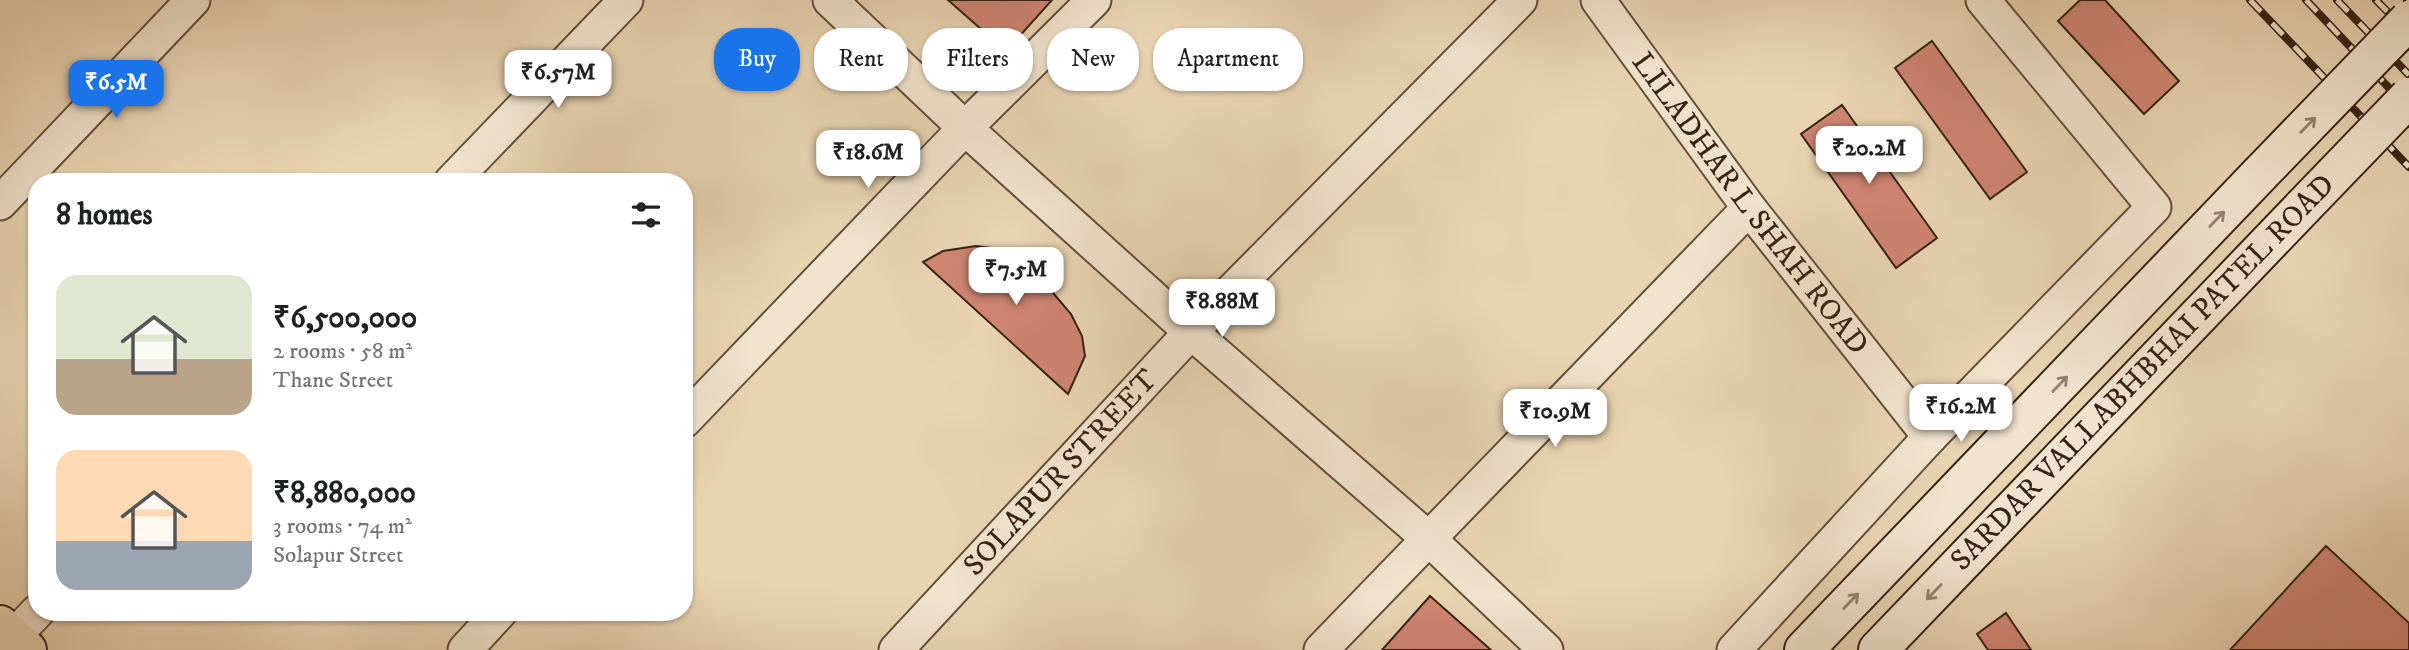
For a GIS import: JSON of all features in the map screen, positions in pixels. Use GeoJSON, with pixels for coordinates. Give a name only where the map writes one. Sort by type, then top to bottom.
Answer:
{"type":"FeatureCollection","features":[{"type":"Feature","properties":{"kind":"main road","name":"SARDAR VALLABHBHAI PATEL ROAD"},"geometry":{"type":"LineString","coordinates":[[1804,650],[2409,20]]}},
{"type":"Feature","properties":{"kind":"main road","name":"SARDAR VALLABHBHAI PATEL ROAD"},"geometry":{"type":"LineString","coordinates":[[1878,650],[2409,97]]}},
{"type":"Feature","properties":{"kind":"street"},"geometry":{"type":"LineString","coordinates":[[29,173],[193,0]]}},
{"type":"Feature","properties":{"kind":"street"},"geometry":{"type":"LineString","coordinates":[[460,173],[626,0]]}},
{"type":"Feature","properties":{"kind":"street"},"geometry":{"type":"LineString","coordinates":[[830,0],[965,128],[1191,332],[1430,540],[1546,650]]}},
{"type":"Feature","properties":{"kind":"street"},"geometry":{"type":"LineString","coordinates":[[693,412],[965,128],[1094,0]]}},
{"type":"Feature","properties":{"kind":"street","name":"SOLAPUR STREET"},"geometry":{"type":"LineString","coordinates":[[896,650],[1191,332],[1520,0]]}},
{"type":"Feature","properties":{"kind":"street","name":"LILADHAR L SHAH ROAD"},"geometry":{"type":"LineString","coordinates":[[1598,0],[1749,208],[1930,437]]}},
{"type":"Feature","properties":{"kind":"street"},"geometry":{"type":"LineString","coordinates":[[1734,650],[1930,437],[2154,206],[1983,0]]}},
{"type":"Feature","properties":{"kind":"street"},"geometry":{"type":"LineString","coordinates":[[0,203],[28,174]]}},
{"type":"Feature","properties":{"kind":"street"},"geometry":{"type":"LineString","coordinates":[[1321,650],[1749,208]]}},
{"type":"Feature","properties":{"kind":"street"},"geometry":{"type":"LineString","coordinates":[[464,650],[491,621]]}},
{"type":"Feature","properties":{"kind":"building"},"geometry":{"type":"Polygon","coordinates":[[[948,0],[1052,0],[1027,28],[980,28],[948,0]]]}},
{"type":"Feature","properties":{"kind":"building"},"geometry":{"type":"Polygon","coordinates":[[[2080,0],[2105,0],[2179,81],[2144,114],[2058,21],[2080,0]]]}},
{"type":"Feature","properties":{"kind":"building"},"geometry":{"type":"Polygon","coordinates":[[[1932,41],[2027,172],[1990,199],[1895,68],[1932,41]]]}},
{"type":"Feature","properties":{"kind":"building"},"geometry":{"type":"Polygon","coordinates":[[[1842,105],[1937,238],[1896,268],[1801,134],[1842,105]]]}},
{"type":"Feature","properties":{"kind":"building"},"geometry":{"type":"Polygon","coordinates":[[[976,246],[999,249],[1037,274],[1071,314],[1082,336],[1085,356],[1068,394],[923,262],[943,251],[976,246]]]}},
{"type":"Feature","properties":{"kind":"building"},"geometry":{"type":"Polygon","coordinates":[[[2326,546],[2409,623],[2409,650],[2230,650],[2326,546]]]}},
{"type":"Feature","properties":{"kind":"building"},"geometry":{"type":"Polygon","coordinates":[[[1430,596],[1491,650],[1382,650],[1430,596]]]}},
{"type":"Feature","properties":{"kind":"building"},"geometry":{"type":"Polygon","coordinates":[[[2006,613],[2031,650],[1988,650],[1977,634],[2006,613]]]}},
{"type":"Feature","properties":{"kind":"railway"},"geometry":{"type":"LineString","coordinates":[[2250,0],[2409,167]]}},
{"type":"Feature","properties":{"kind":"railway"},"geometry":{"type":"LineString","coordinates":[[2306,0],[2409,109]]}},
{"type":"Feature","properties":{"kind":"railway"},"geometry":{"type":"LineString","coordinates":[[2337,0],[2409,75]]}},
{"type":"Feature","properties":{"kind":"railway"},"geometry":{"type":"LineString","coordinates":[[2376,0],[2409,34]]}}]}
